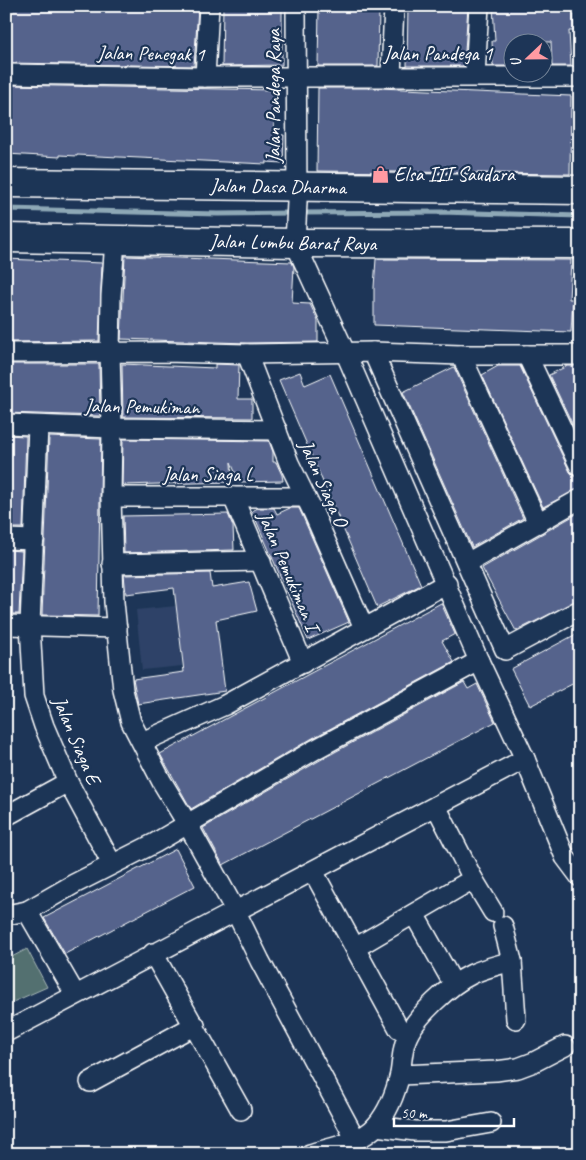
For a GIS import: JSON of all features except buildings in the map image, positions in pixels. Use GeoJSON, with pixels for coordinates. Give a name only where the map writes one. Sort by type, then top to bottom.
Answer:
{"type":"FeatureCollection","features":[{"type":"Feature","properties":{"kind":"street"},"geometry":{"type":"LineString","coordinates":[[205,77],[209,6]]}},
{"type":"Feature","properties":{"kind":"street","name":"Jalan Pandega Raya"},"geometry":{"type":"LineString","coordinates":[[295,236],[296,6]]}},
{"type":"Feature","properties":{"kind":"street"},"geometry":{"type":"LineString","coordinates":[[391,76],[394,6]]}},
{"type":"Feature","properties":{"kind":"street"},"geometry":{"type":"LineString","coordinates":[[475,76],[479,6]]}},
{"type":"Feature","properties":{"kind":"street","name":"Jalan Penegak 1"},"geometry":{"type":"LineString","coordinates":[[6,74],[205,77],[295,75]]}},
{"type":"Feature","properties":{"kind":"street","name":"Jalan Pandega 1"},"geometry":{"type":"LineString","coordinates":[[295,75],[580,77]]}},
{"type":"Feature","properties":{"kind":"street","name":"Jalan Dasa Dharma"},"geometry":{"type":"LineString","coordinates":[[6,183],[296,194],[580,190]]}},
{"type":"Feature","properties":{"kind":"street"},"geometry":{"type":"LineString","coordinates":[[295,236],[447,583],[479,661],[525,759],[565,857],[580,877]]}},
{"type":"Feature","properties":{"kind":"street","name":"Jalan Lumbu Barat Raya"},"geometry":{"type":"LineString","coordinates":[[6,238],[115,240],[295,236],[580,244]]}},
{"type":"Feature","properties":{"kind":"street"},"geometry":{"type":"LineString","coordinates":[[115,240],[110,352],[112,564],[123,690],[131,722],[162,782],[235,910],[260,961],[356,1140]]}},
{"type":"Feature","properties":{"kind":"street"},"geometry":{"type":"LineString","coordinates":[[373,352],[505,650],[580,610]]}},
{"type":"Feature","properties":{"kind":"street"},"geometry":{"type":"LineString","coordinates":[[6,353],[346,354],[373,352],[461,355],[580,355]]}},
{"type":"Feature","properties":{"kind":"street","name":"Jalan Siaga O"},"geometry":{"type":"LineString","coordinates":[[247,354],[289,463],[364,628]]}},
{"type":"Feature","properties":{"kind":"street"},"geometry":{"type":"LineString","coordinates":[[461,355],[538,523]]}},
{"type":"Feature","properties":{"kind":"street"},"geometry":{"type":"LineString","coordinates":[[527,355],[580,467]]}},
{"type":"Feature","properties":{"kind":"street","name":"Jalan Pemukiman"},"geometry":{"type":"LineString","coordinates":[[6,424],[112,428],[277,430]]}},
{"type":"Feature","properties":{"kind":"street","name":"Jalan Siaga E"},"geometry":{"type":"LineString","coordinates":[[38,426],[30,625],[34,696],[44,726],[68,782],[112,864]]}},
{"type":"Feature","properties":{"kind":"street","name":"Jalan Siaga L"},"geometry":{"type":"LineString","coordinates":[[110,497],[306,497]]}},
{"type":"Feature","properties":{"kind":"street","name":"Jalan Pemukiman I"},"geometry":{"type":"LineString","coordinates":[[234,497],[303,663]]}},
{"type":"Feature","properties":{"kind":"street"},"geometry":{"type":"LineString","coordinates":[[467,564],[580,499]]}},
{"type":"Feature","properties":{"kind":"street"},"geometry":{"type":"LineString","coordinates":[[6,539],[34,540]]}},
{"type":"Feature","properties":{"kind":"street"},"geometry":{"type":"LineString","coordinates":[[112,564],[261,561]]}},
{"type":"Feature","properties":{"kind":"street"},"geometry":{"type":"LineString","coordinates":[[142,742],[224,705],[447,583]]}},
{"type":"Feature","properties":{"kind":"street"},"geometry":{"type":"LineString","coordinates":[[6,625],[117,628]]}},
{"type":"Feature","properties":{"kind":"street"},"geometry":{"type":"LineString","coordinates":[[6,915],[27,911],[112,864],[155,844],[316,749],[479,661]]}},
{"type":"Feature","properties":{"kind":"street"},"geometry":{"type":"LineString","coordinates":[[6,1032],[75,994],[119,973],[153,953],[525,759]]}},
{"type":"Feature","properties":{"kind":"street"},"geometry":{"type":"LineString","coordinates":[[6,815],[68,782]]}},
{"type":"Feature","properties":{"kind":"street"},"geometry":{"type":"LineString","coordinates":[[436,806],[473,879],[498,919],[512,961],[516,1019]]}},
{"type":"Feature","properties":{"kind":"street"},"geometry":{"type":"LineString","coordinates":[[313,871],[400,1029]]}},
{"type":"Feature","properties":{"kind":"street"},"geometry":{"type":"LineString","coordinates":[[355,948],[473,879]]}},
{"type":"Feature","properties":{"kind":"street"},"geometry":{"type":"LineString","coordinates":[[27,911],[75,994]]}},
{"type":"Feature","properties":{"kind":"street"},"geometry":{"type":"LineString","coordinates":[[414,914],[449,976]]}},
{"type":"Feature","properties":{"kind":"street"},"geometry":{"type":"LineString","coordinates":[[153,953],[241,1110]]}},
{"type":"Feature","properties":{"kind":"street"},"geometry":{"type":"LineString","coordinates":[[310,1154],[356,1140],[376,1126],[388,1108],[400,1075],[406,1040],[416,1021],[430,1006],[464,978],[512,961]]}},
{"type":"Feature","properties":{"kind":"street"},"geometry":{"type":"LineString","coordinates":[[90,1082],[195,1025]]}},
{"type":"Feature","properties":{"kind":"street"},"geometry":{"type":"LineString","coordinates":[[400,1075],[496,1071],[518,1068],[565,1046]]}},
{"type":"Feature","properties":{"kind":"street"},"geometry":{"type":"LineString","coordinates":[[376,1126],[415,1131],[446,1131],[491,1123]]}},
{"type":"Feature","properties":{"kind":"shaded area"},"geometry":{"type":"Polygon","coordinates":[[[176,606],[182,666],[142,670],[136,610],[176,606]]]}},
{"type":"Feature","properties":{"kind":"green space"},"geometry":{"type":"Polygon","coordinates":[[[27,949],[47,987],[6,1005],[6,960],[27,949]]]}},
{"type":"Feature","properties":{"kind":"waterway"},"geometry":{"type":"LineString","coordinates":[[6,209],[218,214],[292,213]]}},
{"type":"Feature","properties":{"kind":"waterway"},"geometry":{"type":"LineString","coordinates":[[300,213],[441,212],[580,216]]}},
{"type":"Feature","properties":{"kind":"place","name":"Elsa III Saudara"},"geometry":{"type":"Point","coordinates":[380,174]}}]}
